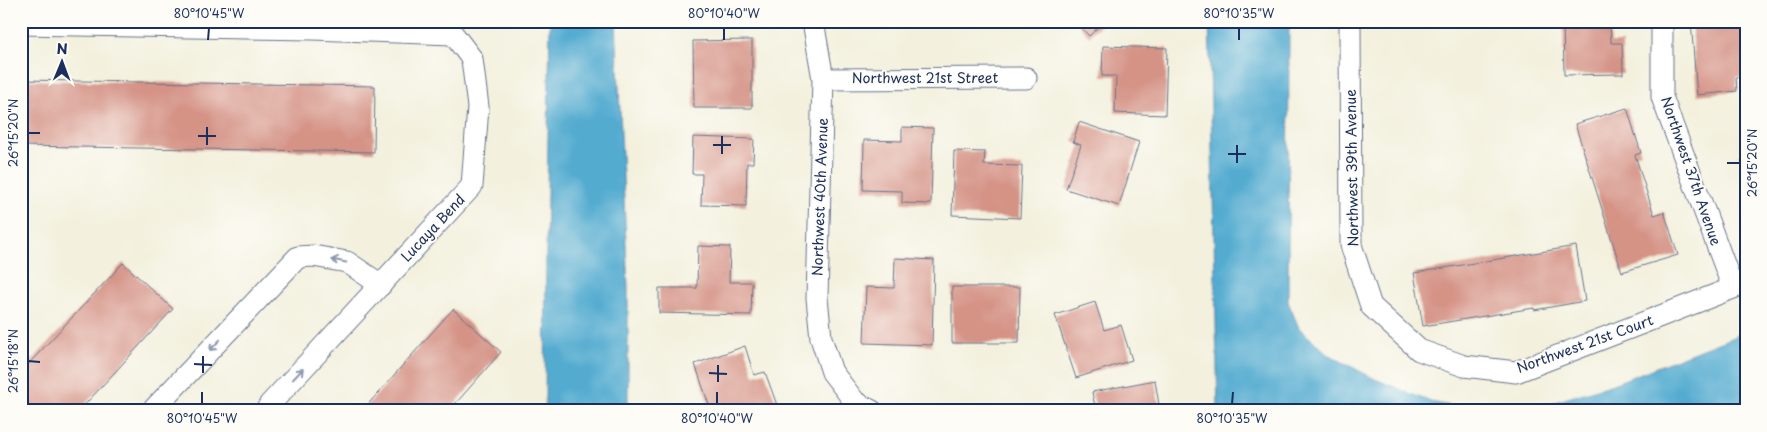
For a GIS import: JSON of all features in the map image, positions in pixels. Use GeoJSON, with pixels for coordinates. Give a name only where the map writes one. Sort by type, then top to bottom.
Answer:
{"type":"FeatureCollection","features":[{"type":"Feature","properties":{"kind":"street","name":"Northwest 40th Avenue"},"geometry":{"type":"LineString","coordinates":[[813,21],[823,79],[817,298],[821,338],[832,372],[855,402],[872,411]]}},
{"type":"Feature","properties":{"kind":"street","name":"Northwest 39th Avenue"},"geometry":{"type":"LineString","coordinates":[[1350,21],[1351,245],[1371,306],[1419,350]]}},
{"type":"Feature","properties":{"kind":"street","name":"Northwest 37th Avenue"},"geometry":{"type":"LineString","coordinates":[[1662,21],[1662,97],[1739,285]]}},
{"type":"Feature","properties":{"kind":"street","name":"Lucaya Bend"},"geometry":{"type":"LineString","coordinates":[[21,24],[303,29],[452,34],[472,60],[478,107],[472,186],[270,404],[266,411]]}},
{"type":"Feature","properties":{"kind":"street","name":"Northwest 21st Street"},"geometry":{"type":"LineString","coordinates":[[823,79],[1026,78]]}},
{"type":"Feature","properties":{"kind":"street"},"geometry":{"type":"LineString","coordinates":[[152,411],[298,257],[313,256],[346,262],[381,284]]}},
{"type":"Feature","properties":{"kind":"street","name":"Northwest 21st Court"},"geometry":{"type":"LineString","coordinates":[[1419,350],[1464,366],[1516,372],[1739,285]]}},
{"type":"Feature","properties":{"kind":"water"},"geometry":{"type":"Polygon","coordinates":[[[550,21],[616,21],[628,288],[628,411],[545,411],[550,21]]]}},
{"type":"Feature","properties":{"kind":"water"},"geometry":{"type":"Polygon","coordinates":[[[1209,21],[1289,21],[1288,302],[1299,328],[1329,355],[1375,379],[1431,402],[1478,411],[1218,411],[1209,21]]]}},
{"type":"Feature","properties":{"kind":"water"},"geometry":{"type":"Polygon","coordinates":[[[1746,332],[1746,411],[1496,411],[1542,406],[1613,384],[1746,332]]]}},
{"type":"Feature","properties":{"kind":"building"},"geometry":{"type":"Polygon","coordinates":[[[1075,21],[1105,21],[1089,36],[1075,21]]]}},
{"type":"Feature","properties":{"kind":"building"},"geometry":{"type":"Polygon","coordinates":[[[1563,21],[1610,21],[1611,43],[1622,43],[1623,74],[1564,75],[1563,21]]]}},
{"type":"Feature","properties":{"kind":"building"},"geometry":{"type":"Polygon","coordinates":[[[1691,21],[1746,21],[1746,76],[1736,77],[1737,91],[1697,95],[1691,21]]]}},
{"type":"Feature","properties":{"kind":"building"},"geometry":{"type":"Polygon","coordinates":[[[752,40],[752,108],[694,108],[693,41],[752,40]]]}},
{"type":"Feature","properties":{"kind":"building"},"geometry":{"type":"Polygon","coordinates":[[[1103,46],[1167,48],[1165,115],[1115,113],[1116,76],[1102,76],[1103,46]]]}},
{"type":"Feature","properties":{"kind":"building"},"geometry":{"type":"Polygon","coordinates":[[[21,80],[375,86],[374,152],[21,146],[21,80]]]}},
{"type":"Feature","properties":{"kind":"building"},"geometry":{"type":"Polygon","coordinates":[[[1627,108],[1641,153],[1635,155],[1654,215],[1664,212],[1678,255],[1622,272],[1575,124],[1627,108]]]}},
{"type":"Feature","properties":{"kind":"building"},"geometry":{"type":"Polygon","coordinates":[[[1079,122],[1139,142],[1119,206],[1066,189],[1081,145],[1073,142],[1079,122]]]}},
{"type":"Feature","properties":{"kind":"building"},"geometry":{"type":"Polygon","coordinates":[[[902,127],[933,128],[931,204],[902,203],[902,191],[863,190],[864,140],[902,141],[902,127]]]}},
{"type":"Feature","properties":{"kind":"building"},"geometry":{"type":"Polygon","coordinates":[[[693,137],[754,139],[753,163],[747,163],[746,206],[701,205],[702,174],[692,174],[693,137]]]}},
{"type":"Feature","properties":{"kind":"building"},"geometry":{"type":"Polygon","coordinates":[[[954,151],[985,152],[984,165],[1022,166],[1020,218],[952,215],[954,151]]]}},
{"type":"Feature","properties":{"kind":"building"},"geometry":{"type":"Polygon","coordinates":[[[1746,157],[1746,167],[1741,161],[1746,157]]]}},
{"type":"Feature","properties":{"kind":"building"},"geometry":{"type":"Polygon","coordinates":[[[698,246],[730,247],[729,282],[752,282],[751,315],[659,313],[659,288],[697,288],[698,246]]]}},
{"type":"Feature","properties":{"kind":"building"},"geometry":{"type":"Polygon","coordinates":[[[1576,246],[1585,301],[1423,326],[1414,273],[1576,246]]]}},
{"type":"Feature","properties":{"kind":"building"},"geometry":{"type":"Polygon","coordinates":[[[895,258],[934,260],[932,345],[864,343],[866,287],[894,288],[895,258]]]}},
{"type":"Feature","properties":{"kind":"building"},"geometry":{"type":"Polygon","coordinates":[[[123,263],[173,309],[79,411],[21,411],[21,372],[123,263]]]}},
{"type":"Feature","properties":{"kind":"building"},"geometry":{"type":"Polygon","coordinates":[[[952,287],[1020,287],[1019,343],[952,343],[952,287]]]}},
{"type":"Feature","properties":{"kind":"building"},"geometry":{"type":"Polygon","coordinates":[[[1095,302],[1104,330],[1121,325],[1132,360],[1076,378],[1055,315],[1095,302]]]}},
{"type":"Feature","properties":{"kind":"building"},"geometry":{"type":"Polygon","coordinates":[[[453,309],[501,352],[449,411],[362,411],[453,309]]]}},
{"type":"Feature","properties":{"kind":"building"},"geometry":{"type":"Polygon","coordinates":[[[745,346],[754,375],[765,372],[777,405],[761,411],[711,411],[695,364],[745,346]]]}},
{"type":"Feature","properties":{"kind":"building"},"geometry":{"type":"Polygon","coordinates":[[[1155,380],[1160,411],[1096,411],[1092,392],[1155,380]]]}}]}
